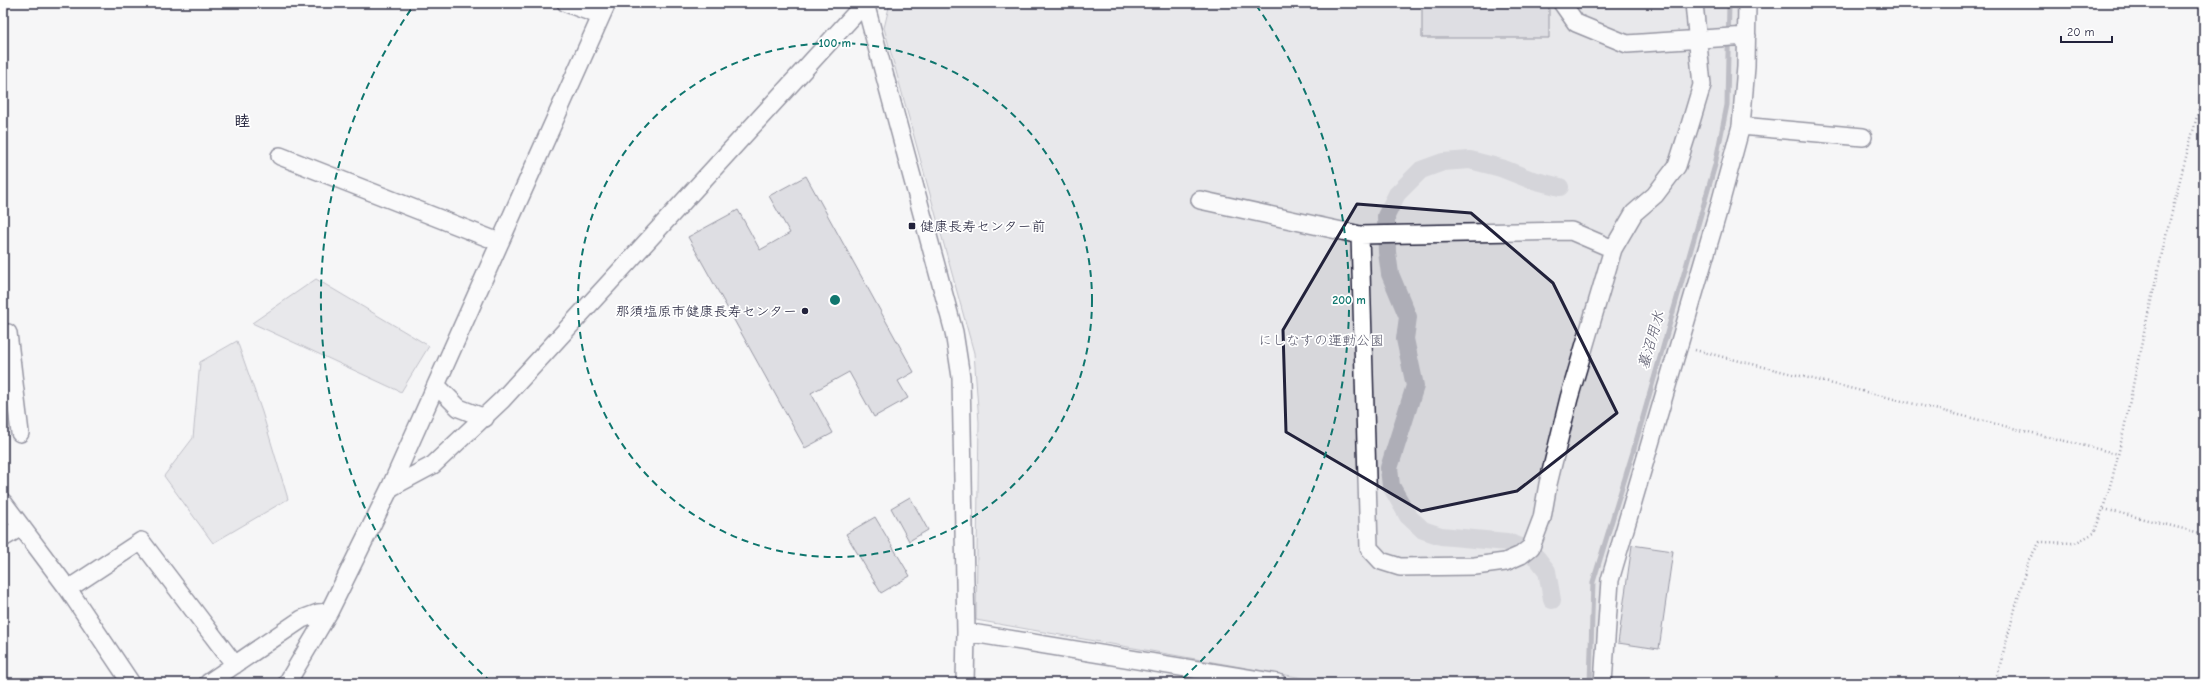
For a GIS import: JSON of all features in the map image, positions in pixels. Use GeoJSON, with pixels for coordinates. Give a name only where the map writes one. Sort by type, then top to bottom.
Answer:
{"type":"FeatureCollection","features":[{"type":"Feature","properties":{"kind":"street"},"geometry":{"type":"LineString","coordinates":[[287,683],[328,612],[390,488],[604,10],[566,3]]}},
{"type":"Feature","properties":{"kind":"street"},"geometry":{"type":"LineString","coordinates":[[390,488],[433,465],[485,418],[865,3]]}},
{"type":"Feature","properties":{"kind":"street"},"geometry":{"type":"LineString","coordinates":[[865,3],[954,332],[961,378],[966,632],[965,683]]}},
{"type":"Feature","properties":{"kind":"street"},"geometry":{"type":"LineString","coordinates":[[1562,3],[1576,23],[1627,44],[1696,38],[1747,36]]}},
{"type":"Feature","properties":{"kind":"street"},"geometry":{"type":"LineString","coordinates":[[1360,235],[1369,548],[1381,560],[1400,567],[1475,566],[1505,562],[1521,555],[1531,546],[1542,518],[1548,484],[1569,398],[1612,249],[1634,213],[1655,195],[1677,166],[1702,85],[1696,38],[1694,3]]}},
{"type":"Feature","properties":{"kind":"street"},"geometry":{"type":"LineString","coordinates":[[1603,683],[1610,580],[1677,346],[1717,215],[1741,126],[1747,36],[1747,3]]}},
{"type":"Feature","properties":{"kind":"street"},"geometry":{"type":"LineString","coordinates":[[1741,126],[1864,137]]}},
{"type":"Feature","properties":{"kind":"street"},"geometry":{"type":"LineString","coordinates":[[280,156],[499,242]]}},
{"type":"Feature","properties":{"kind":"street"},"geometry":{"type":"LineString","coordinates":[[1200,200],[1360,235],[1571,231],[1612,249]]}},
{"type":"Feature","properties":{"kind":"street"},"geometry":{"type":"LineString","coordinates":[[3,334],[8,333],[20,433]]}},
{"type":"Feature","properties":{"kind":"street"},"geometry":{"type":"LineString","coordinates":[[436,385],[459,408],[485,418]]}},
{"type":"Feature","properties":{"kind":"street"},"geometry":{"type":"LineString","coordinates":[[3,502],[68,589],[131,683]]}},
{"type":"Feature","properties":{"kind":"street"},"geometry":{"type":"LineString","coordinates":[[3,538],[21,527]]}},
{"type":"Feature","properties":{"kind":"street"},"geometry":{"type":"LineString","coordinates":[[68,589],[141,541],[235,665]]}},
{"type":"Feature","properties":{"kind":"street"},"geometry":{"type":"LineString","coordinates":[[208,683],[302,619],[318,613],[328,612]]}},
{"type":"Feature","properties":{"kind":"street"},"geometry":{"type":"LineString","coordinates":[[966,632],[1278,683]]}},
{"type":"Feature","properties":{"kind":"path"},"geometry":{"type":"LineString","coordinates":[[1996,683],[2028,561],[2040,542],[2075,543],[2094,533],[2104,509],[2118,454],[2168,223],[2204,92]]}},
{"type":"Feature","properties":{"kind":"path"},"geometry":{"type":"LineString","coordinates":[[1677,346],[2118,454]]}},
{"type":"Feature","properties":{"kind":"path"},"geometry":{"type":"LineString","coordinates":[[2104,509],[2204,534]]}},
{"type":"Feature","properties":{"kind":"highlighted area"},"geometry":{"type":"Polygon","coordinates":[[[1357,204],[1471,213],[1553,283],[1617,413],[1517,491],[1421,511],[1286,432],[1283,330],[1357,204]]]}},
{"type":"Feature","properties":{"kind":"green space","name":"にしなすの運動公園"},"geometry":{"type":"Polygon","coordinates":[[[890,3],[1737,3],[1739,54],[1732,127],[1685,299],[1603,579],[1596,683],[1331,683],[976,620],[979,422],[974,353],[884,28],[890,3]]]}},
{"type":"Feature","properties":{"kind":"green space"},"geometry":{"type":"Polygon","coordinates":[[[316,279],[429,346],[401,392],[252,323],[316,279]]]}},
{"type":"Feature","properties":{"kind":"green space"},"geometry":{"type":"Polygon","coordinates":[[[237,341],[262,412],[288,499],[213,543],[164,476],[193,438],[200,362],[237,341]]]}},
{"type":"Feature","properties":{"kind":"building"},"geometry":{"type":"Polygon","coordinates":[[[1422,3],[1549,3],[1549,38],[1422,38],[1422,3]]]}},
{"type":"Feature","properties":{"kind":"building","name":"那須塩原市健康長寿センター"},"geometry":{"type":"Polygon","coordinates":[[[806,176],[914,372],[898,381],[908,398],[874,417],[849,372],[811,393],[833,433],[805,448],[688,237],[738,210],[760,250],[790,233],[769,196],[806,176]]]}},
{"type":"Feature","properties":{"kind":"building"},"geometry":{"type":"Polygon","coordinates":[[[910,497],[928,530],[909,541],[891,508],[910,497]]]}},
{"type":"Feature","properties":{"kind":"building"},"geometry":{"type":"Polygon","coordinates":[[[875,517],[910,576],[881,593],[846,534],[875,517]]]}},
{"type":"Feature","properties":{"kind":"building"},"geometry":{"type":"Polygon","coordinates":[[[1632,545],[1673,551],[1659,649],[1618,643],[1632,545]]]}},
{"type":"Feature","properties":{"kind":"waterway","name":"蟇沼用水"},"geometry":{"type":"LineString","coordinates":[[1590,683],[1593,582],[1633,452],[1715,165],[1727,105],[1729,3]]}},
{"type":"Feature","properties":{"kind":"waterway"},"geometry":{"type":"LineString","coordinates":[[1552,600],[1547,571],[1537,558],[1521,547],[1507,542],[1441,536],[1423,530],[1408,516],[1391,486],[1389,468],[1415,386],[1405,339],[1408,317],[1390,274],[1387,252],[1386,216],[1397,194],[1421,170],[1443,162],[1470,160],[1501,168],[1529,179],[1560,187]]}},
{"type":"Feature","properties":{"kind":"place","name":"健康長寿センター前"},"geometry":{"type":"Point","coordinates":[912,226]}},
{"type":"Feature","properties":{"kind":"place","name":"那須塩原市健康長寿センター"},"geometry":{"type":"Point","coordinates":[805,311]}},
{"type":"Feature","properties":{"kind":"district","name":"睦"},"geometry":{"type":"Point","coordinates":[242,120]}}]}
